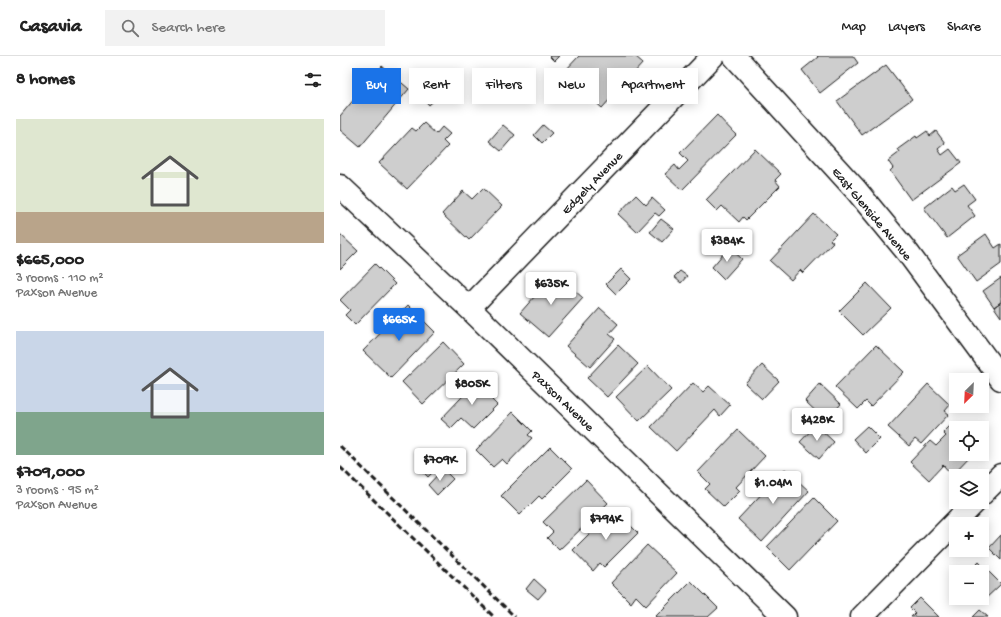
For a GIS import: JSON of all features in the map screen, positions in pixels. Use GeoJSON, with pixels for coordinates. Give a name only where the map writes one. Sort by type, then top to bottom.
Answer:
{"type":"FeatureCollection","features":[{"type":"Feature","properties":{"kind":"street","name":"Edgely Avenue"},"geometry":{"type":"LineString","coordinates":[[469,308],[713,56]]}},
{"type":"Feature","properties":{"kind":"street","name":"East Glenside Avenue"},"geometry":{"type":"LineString","coordinates":[[734,56],[860,195],[908,253],[1001,379]]}},
{"type":"Feature","properties":{"kind":"street","name":"Paxson Avenue"},"geometry":{"type":"LineString","coordinates":[[340,186],[469,308],[785,617]]}},
{"type":"Feature","properties":{"kind":"street"},"geometry":{"type":"LineString","coordinates":[[989,487],[1001,475]]}},
{"type":"Feature","properties":{"kind":"street"},"geometry":{"type":"LineString","coordinates":[[862,617],[967,509]]}},
{"type":"Feature","properties":{"kind":"building"},"geometry":{"type":"Polygon","coordinates":[[[549,56],[559,56],[554,61],[549,56]]]}},
{"type":"Feature","properties":{"kind":"building"},"geometry":{"type":"Polygon","coordinates":[[[579,56],[635,56],[643,63],[638,68],[607,68],[607,103],[602,108],[598,104],[599,104],[599,68],[568,68],[579,56]]]}},
{"type":"Feature","properties":{"kind":"building"},"geometry":{"type":"Polygon","coordinates":[[[817,56],[853,56],[858,63],[820,93],[802,70],[818,57],[817,56]]]}},
{"type":"Feature","properties":{"kind":"building"},"geometry":{"type":"Polygon","coordinates":[[[886,65],[912,99],[862,135],[837,101],[886,65]]]}},
{"type":"Feature","properties":{"kind":"building"},"geometry":{"type":"Polygon","coordinates":[[[401,82],[409,89],[401,98],[401,82]]]}},
{"type":"Feature","properties":{"kind":"building"},"geometry":{"type":"Polygon","coordinates":[[[352,102],[352,104],[396,104],[360,147],[340,130],[340,116],[352,102]]]}},
{"type":"Feature","properties":{"kind":"building"},"geometry":{"type":"Polygon","coordinates":[[[717,115],[736,135],[682,190],[665,174],[675,165],[679,170],[688,161],[680,153],[717,115]]]}},
{"type":"Feature","properties":{"kind":"building"},"geometry":{"type":"Polygon","coordinates":[[[424,123],[436,134],[442,127],[450,134],[443,141],[448,146],[407,189],[379,163],[412,128],[416,131],[424,123]]]}},
{"type":"Feature","properties":{"kind":"building"},"geometry":{"type":"Polygon","coordinates":[[[503,125],[515,135],[501,151],[489,141],[503,125]]]}},
{"type":"Feature","properties":{"kind":"building"},"geometry":{"type":"Polygon","coordinates":[[[543,125],[552,133],[542,143],[534,135],[543,125]]]}},
{"type":"Feature","properties":{"kind":"building"},"geometry":{"type":"Polygon","coordinates":[[[927,131],[930,136],[936,131],[945,143],[938,149],[942,155],[950,149],[961,163],[911,200],[890,171],[893,168],[888,161],[900,152],[898,149],[916,136],[917,138],[927,131]]]}},
{"type":"Feature","properties":{"kind":"building"},"geometry":{"type":"Polygon","coordinates":[[[755,149],[781,174],[775,180],[780,186],[746,220],[743,217],[739,222],[722,206],[717,211],[706,200],[755,149]]]}},
{"type":"Feature","properties":{"kind":"building"},"geometry":{"type":"Polygon","coordinates":[[[964,184],[975,199],[967,205],[975,216],[947,238],[924,208],[952,186],[955,190],[964,184]]]}},
{"type":"Feature","properties":{"kind":"building"},"geometry":{"type":"Polygon","coordinates":[[[483,188],[502,206],[469,240],[442,214],[463,191],[472,199],[483,188]]]}},
{"type":"Feature","properties":{"kind":"building"},"geometry":{"type":"Polygon","coordinates":[[[636,195],[646,205],[652,198],[665,210],[659,216],[655,213],[637,232],[618,214],[636,195]]]}},
{"type":"Feature","properties":{"kind":"building"},"geometry":{"type":"Polygon","coordinates":[[[814,214],[836,234],[830,240],[833,242],[803,273],[800,270],[791,280],[770,261],[814,214]]]}},
{"type":"Feature","properties":{"kind":"building"},"geometry":{"type":"Polygon","coordinates":[[[661,219],[674,229],[662,242],[650,232],[661,219]]]}},
{"type":"Feature","properties":{"kind":"building"},"geometry":{"type":"Polygon","coordinates":[[[340,234],[358,251],[340,269],[340,234]]]}},
{"type":"Feature","properties":{"kind":"building"},"geometry":{"type":"Polygon","coordinates":[[[986,234],[995,248],[1001,244],[1001,264],[976,282],[957,255],[986,234]]]}},
{"type":"Feature","properties":{"kind":"building"},"geometry":{"type":"Polygon","coordinates":[[[729,247],[742,259],[724,279],[712,267],[729,247]]]}},
{"type":"Feature","properties":{"kind":"building"},"geometry":{"type":"Polygon","coordinates":[[[375,264],[395,284],[355,325],[345,315],[350,310],[340,300],[375,264]]]}},
{"type":"Feature","properties":{"kind":"building"},"geometry":{"type":"Polygon","coordinates":[[[621,269],[631,279],[616,294],[606,284],[621,269]]]}},
{"type":"Feature","properties":{"kind":"building"},"geometry":{"type":"Polygon","coordinates":[[[680,271],[687,276],[681,283],[674,277],[680,271]]]}},
{"type":"Feature","properties":{"kind":"building"},"geometry":{"type":"Polygon","coordinates":[[[1001,278],[1001,302],[994,307],[983,291],[1001,278]]]}},
{"type":"Feature","properties":{"kind":"building"},"geometry":{"type":"Polygon","coordinates":[[[550,279],[559,287],[564,281],[583,298],[548,337],[520,313],[550,279]]]}},
{"type":"Feature","properties":{"kind":"building"},"geometry":{"type":"Polygon","coordinates":[[[867,283],[891,308],[863,335],[839,311],[867,283]]]}},
{"type":"Feature","properties":{"kind":"building"},"geometry":{"type":"Polygon","coordinates":[[[1001,302],[1001,317],[994,307],[1001,302]]]}},
{"type":"Feature","properties":{"kind":"building"},"geometry":{"type":"Polygon","coordinates":[[[408,305],[435,332],[391,378],[363,351],[408,305]]]}},
{"type":"Feature","properties":{"kind":"building"},"geometry":{"type":"Polygon","coordinates":[[[600,308],[618,324],[609,334],[615,339],[590,367],[566,346],[600,308]]]}},
{"type":"Feature","properties":{"kind":"building"},"geometry":{"type":"Polygon","coordinates":[[[443,342],[464,364],[423,404],[402,382],[443,342]]]}},
{"type":"Feature","properties":{"kind":"building"},"geometry":{"type":"Polygon","coordinates":[[[618,345],[638,364],[607,397],[587,378],[618,345]]]}},
{"type":"Feature","properties":{"kind":"building"},"geometry":{"type":"Polygon","coordinates":[[[876,345],[904,372],[871,406],[866,401],[858,409],[835,387],[876,345]]]}},
{"type":"Feature","properties":{"kind":"building"},"geometry":{"type":"Polygon","coordinates":[[[762,365],[779,381],[762,399],[745,383],[762,365]]]}},
{"type":"Feature","properties":{"kind":"building"},"geometry":{"type":"Polygon","coordinates":[[[648,366],[671,390],[639,421],[616,397],[648,366]]]}},
{"type":"Feature","properties":{"kind":"building"},"geometry":{"type":"Polygon","coordinates":[[[479,379],[496,395],[492,400],[497,405],[473,429],[461,418],[451,428],[441,419],[479,379]]]}},
{"type":"Feature","properties":{"kind":"building"},"geometry":{"type":"Polygon","coordinates":[[[693,383],[703,392],[709,386],[730,405],[720,416],[715,410],[676,451],[651,427],[693,383]]]}},
{"type":"Feature","properties":{"kind":"building"},"geometry":{"type":"Polygon","coordinates":[[[820,384],[841,404],[826,421],[805,401],[820,384]]]}},
{"type":"Feature","properties":{"kind":"building"},"geometry":{"type":"Polygon","coordinates":[[[928,384],[949,404],[945,411],[949,414],[921,444],[915,439],[909,446],[888,427],[928,384]]]}},
{"type":"Feature","properties":{"kind":"building"},"geometry":{"type":"Polygon","coordinates":[[[513,412],[532,431],[528,435],[532,438],[507,464],[502,459],[493,467],[476,450],[513,412]]]}},
{"type":"Feature","properties":{"kind":"building"},"geometry":{"type":"Polygon","coordinates":[[[816,425],[834,442],[819,459],[800,442],[816,425]]]}},
{"type":"Feature","properties":{"kind":"building"},"geometry":{"type":"Polygon","coordinates":[[[867,426],[880,439],[866,453],[853,439],[867,426]]]}},
{"type":"Feature","properties":{"kind":"building"},"geometry":{"type":"Polygon","coordinates":[[[949,427],[949,461],[965,461],[958,469],[949,469],[949,472],[943,465],[929,480],[910,462],[930,441],[936,446],[946,436],[943,433],[949,427]]]}},
{"type":"Feature","properties":{"kind":"building"},"geometry":{"type":"Polygon","coordinates":[[[738,430],[765,456],[736,487],[740,491],[724,507],[705,489],[710,484],[698,472],[738,430]]]}},
{"type":"Feature","properties":{"kind":"building"},"geometry":{"type":"Polygon","coordinates":[[[550,447],[572,469],[542,499],[539,496],[520,515],[501,496],[550,447]]]}},
{"type":"Feature","properties":{"kind":"building"},"geometry":{"type":"Polygon","coordinates":[[[431,452],[442,463],[428,477],[417,466],[431,452]]]}},
{"type":"Feature","properties":{"kind":"building"},"geometry":{"type":"Polygon","coordinates":[[[443,469],[453,479],[437,495],[428,485],[443,469]]]}},
{"type":"Feature","properties":{"kind":"building"},"geometry":{"type":"Polygon","coordinates":[[[785,469],[809,491],[762,542],[738,519],[785,469]]]}},
{"type":"Feature","properties":{"kind":"building"},"geometry":{"type":"Polygon","coordinates":[[[586,480],[608,503],[559,550],[547,538],[553,532],[543,522],[586,480]]]}},
{"type":"Feature","properties":{"kind":"building"},"geometry":{"type":"Polygon","coordinates":[[[814,498],[837,521],[790,570],[767,547],[814,498]]]}},
{"type":"Feature","properties":{"kind":"building"},"geometry":{"type":"Polygon","coordinates":[[[614,509],[638,533],[604,567],[600,563],[593,571],[573,550],[614,509]]]}},
{"type":"Feature","properties":{"kind":"building"},"geometry":{"type":"Polygon","coordinates":[[[1001,535],[1001,560],[989,548],[1001,535]]]}},
{"type":"Feature","properties":{"kind":"building"},"geometry":{"type":"Polygon","coordinates":[[[647,545],[677,573],[646,606],[636,596],[631,603],[611,583],[647,545]]]}},
{"type":"Feature","properties":{"kind":"building"},"geometry":{"type":"Polygon","coordinates":[[[989,572],[1001,584],[989,595],[989,572]]]}},
{"type":"Feature","properties":{"kind":"building"},"geometry":{"type":"Polygon","coordinates":[[[534,579],[546,590],[538,599],[526,589],[534,579]]]}},
{"type":"Feature","properties":{"kind":"building"},"geometry":{"type":"Polygon","coordinates":[[[691,581],[718,608],[708,617],[655,617],[691,581]]]}},
{"type":"Feature","properties":{"kind":"building"},"geometry":{"type":"Polygon","coordinates":[[[920,598],[939,617],[911,617],[915,613],[910,608],[920,598]]]}},
{"type":"Feature","properties":{"kind":"building"},"geometry":{"type":"Polygon","coordinates":[[[980,610],[988,617],[973,617],[980,610]]]}},
{"type":"Feature","properties":{"kind":"railway"},"geometry":{"type":"LineString","coordinates":[[340,446],[515,617]]}},
{"type":"Feature","properties":{"kind":"railway"},"geometry":{"type":"LineString","coordinates":[[340,467],[494,617]]}}]}
